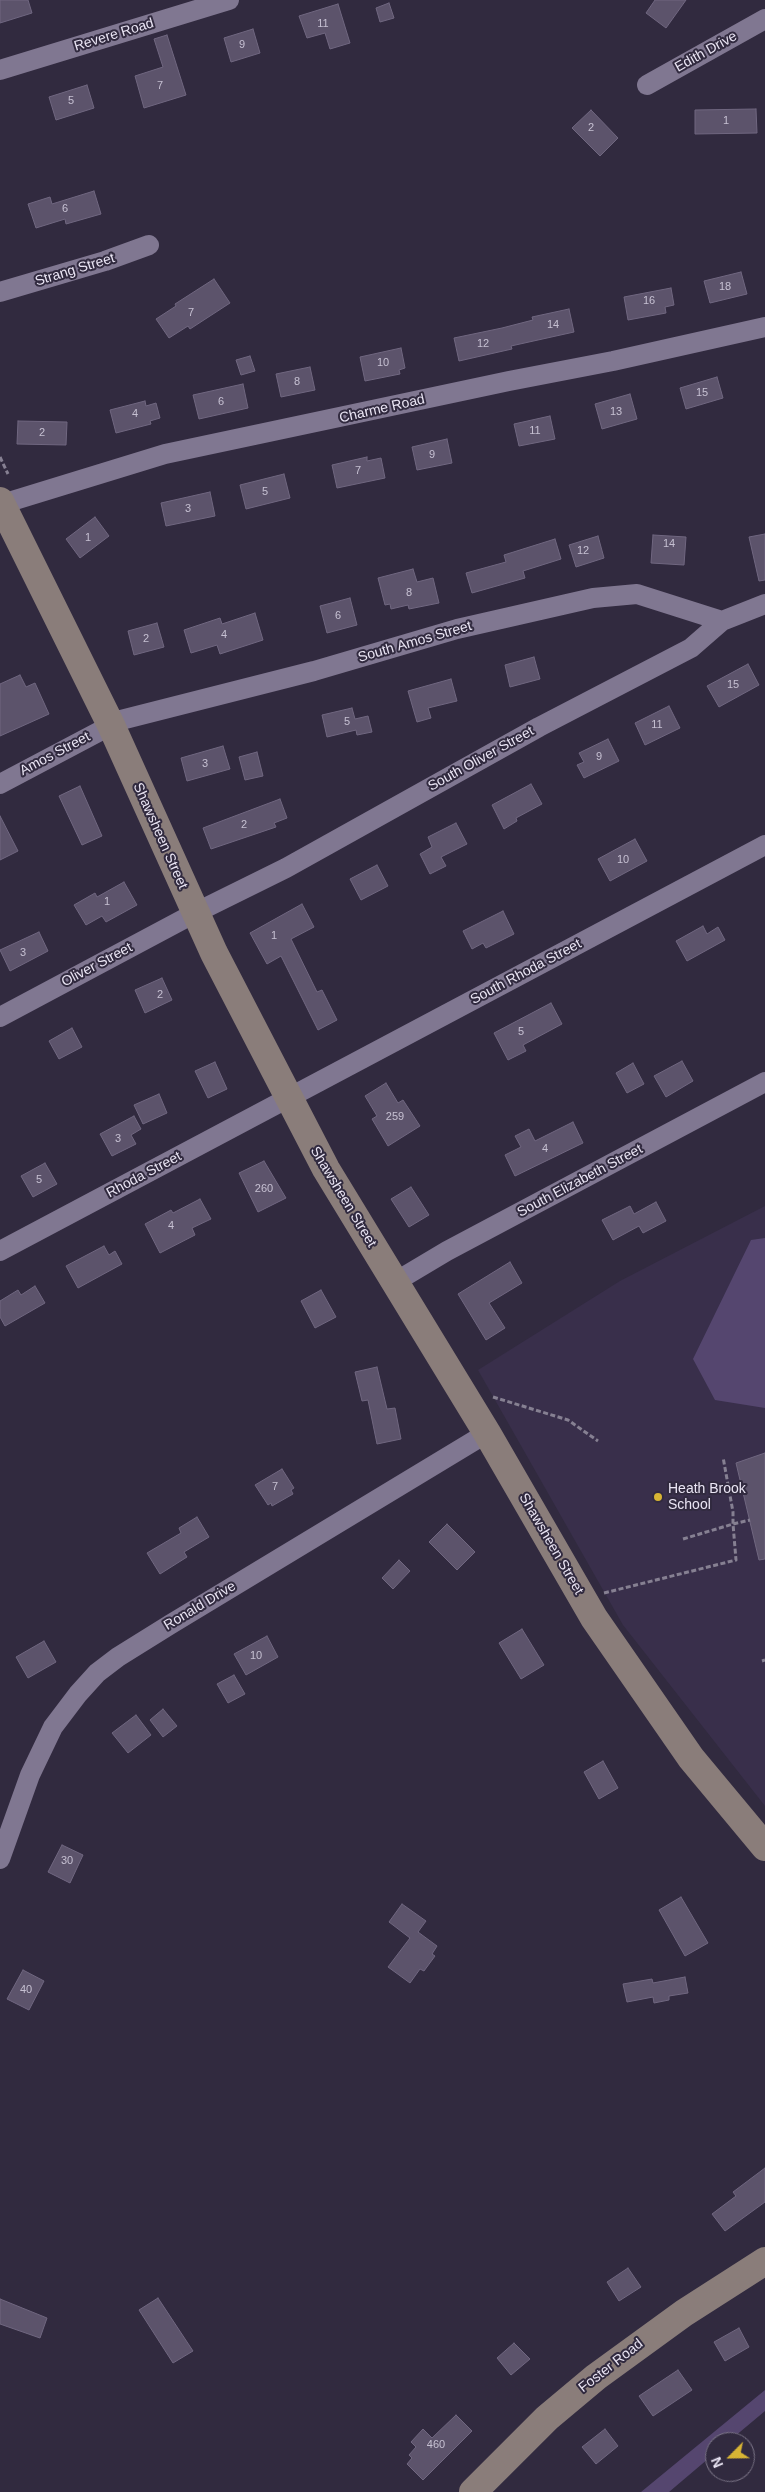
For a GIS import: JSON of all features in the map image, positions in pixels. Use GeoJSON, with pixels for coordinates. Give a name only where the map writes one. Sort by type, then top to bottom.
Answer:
{"type":"FeatureCollection","features":[{"type":"Feature","properties":{"kind":"main road","name":"Shawsheen Street"},"geometry":{"type":"LineString","coordinates":[[1,502],[110,725],[195,913],[287,1098],[326,1169],[487,1432],[594,1618],[691,1758],[765,1847]]}},
{"type":"Feature","properties":{"kind":"main road","name":"Foster Road"},"geometry":{"type":"LineString","coordinates":[[473,2492],[546,2418],[596,2377],[661,2329],[765,2261]]}},
{"type":"Feature","properties":{"kind":"street","name":"Revere Road"},"geometry":{"type":"LineString","coordinates":[[0,70],[228,0]]}},
{"type":"Feature","properties":{"kind":"street","name":"Edith Drive"},"geometry":{"type":"LineString","coordinates":[[647,85],[765,19]]}},
{"type":"Feature","properties":{"kind":"street","name":"Strang Street"},"geometry":{"type":"LineString","coordinates":[[0,292],[105,262],[148,245]]}},
{"type":"Feature","properties":{"kind":"street","name":"Charme Road"},"geometry":{"type":"LineString","coordinates":[[1,502],[165,454],[500,382],[613,361],[765,327]]}},
{"type":"Feature","properties":{"kind":"street","name":"South Amos Street"},"geometry":{"type":"LineString","coordinates":[[110,725],[141,714],[314,671],[456,629],[593,598],[637,594],[722,621]]}},
{"type":"Feature","properties":{"kind":"street","name":"South Oliver Street"},"geometry":{"type":"LineString","coordinates":[[195,913],[286,868],[539,727],[691,648],[722,621],[765,604]]}},
{"type":"Feature","properties":{"kind":"street","name":"Amos Street"},"geometry":{"type":"LineString","coordinates":[[0,784],[110,725]]}},
{"type":"Feature","properties":{"kind":"street","name":"South Rhoda Street"},"geometry":{"type":"LineString","coordinates":[[287,1098],[765,845]]}},
{"type":"Feature","properties":{"kind":"street","name":"Oliver Street"},"geometry":{"type":"LineString","coordinates":[[0,1017],[195,913]]}},
{"type":"Feature","properties":{"kind":"street","name":"South Elizabeth Street"},"geometry":{"type":"LineString","coordinates":[[395,1282],[447,1251],[765,1082]]}},
{"type":"Feature","properties":{"kind":"street","name":"Rhoda Street"},"geometry":{"type":"LineString","coordinates":[[0,1251],[287,1098]]}},
{"type":"Feature","properties":{"kind":"street","name":"Ronald Drive"},"geometry":{"type":"LineString","coordinates":[[0,1859],[30,1775],[49,1734],[78,1694],[97,1673],[118,1657],[171,1624],[487,1432]]}},
{"type":"Feature","properties":{"kind":"path"},"geometry":{"type":"LineString","coordinates":[[0,457],[8,474]]}},
{"type":"Feature","properties":{"kind":"path"},"geometry":{"type":"LineString","coordinates":[[468,1402],[480,1393],[568,1420],[598,1442]]}},
{"type":"Feature","properties":{"kind":"path"},"geometry":{"type":"LineString","coordinates":[[601,1594],[736,1560],[733,1512],[723,1457]]}},
{"type":"Feature","properties":{"kind":"path"},"geometry":{"type":"LineString","coordinates":[[683,1539],[750,1520]]}},
{"type":"Feature","properties":{"kind":"shaded area","name":"Heath Brook School"},"geometry":{"type":"Polygon","coordinates":[[[765,1206],[765,1806],[623,1625],[478,1370],[620,1281],[765,1206]]]}},
{"type":"Feature","properties":{"kind":"shaded area"},"geometry":{"type":"Polygon","coordinates":[[[765,1238],[765,1408],[715,1400],[693,1359],[751,1240],[765,1238]]]}},
{"type":"Feature","properties":{"kind":"shaded area"},"geometry":{"type":"Polygon","coordinates":[[[765,2390],[765,2411],[740,2432],[714,2432],[765,2390]]]}},
{"type":"Feature","properties":{"kind":"shaded area"},"geometry":{"type":"Polygon","coordinates":[[[705,2439],[705,2461],[669,2492],[641,2492],[705,2439]]]}},
{"type":"Feature","properties":{"kind":"building"},"geometry":{"type":"Polygon","coordinates":[[[0,0],[28,0],[32,13],[0,23],[0,0]]]}},
{"type":"Feature","properties":{"kind":"building"},"geometry":{"type":"Polygon","coordinates":[[[655,0],[686,0],[666,28],[646,13],[655,0]]]}},
{"type":"Feature","properties":{"kind":"building"},"geometry":{"type":"Polygon","coordinates":[[[389,3],[394,18],[380,22],[376,8],[389,3]]]}},
{"type":"Feature","properties":{"kind":"building"},"geometry":{"type":"Polygon","coordinates":[[[338,4],[350,43],[330,49],[325,33],[307,38],[299,16],[338,4]]]}},
{"type":"Feature","properties":{"kind":"building"},"geometry":{"type":"Polygon","coordinates":[[[253,29],[260,53],[231,62],[224,38],[253,29]]]}},
{"type":"Feature","properties":{"kind":"building"},"geometry":{"type":"Polygon","coordinates":[[[167,35],[186,95],[144,108],[135,76],[163,67],[154,39],[167,35]]]}},
{"type":"Feature","properties":{"kind":"building"},"geometry":{"type":"Polygon","coordinates":[[[87,85],[94,108],[56,120],[49,97],[87,85]]]}},
{"type":"Feature","properties":{"kind":"building"},"geometry":{"type":"Polygon","coordinates":[[[756,109],[757,133],[695,134],[695,110],[756,109]]]}},
{"type":"Feature","properties":{"kind":"building"},"geometry":{"type":"Polygon","coordinates":[[[591,110],[618,138],[600,156],[572,128],[591,110]]]}},
{"type":"Feature","properties":{"kind":"building"},"geometry":{"type":"Polygon","coordinates":[[[94,191],[101,214],[66,224],[65,219],[36,228],[28,204],[50,197],[52,204],[94,191]]]}},
{"type":"Feature","properties":{"kind":"building"},"geometry":{"type":"Polygon","coordinates":[[[741,272],[747,294],[710,303],[704,281],[741,272]]]}},
{"type":"Feature","properties":{"kind":"building"},"geometry":{"type":"Polygon","coordinates":[[[214,279],[230,303],[190,329],[188,326],[169,338],[156,319],[176,306],[175,304],[214,279]]]}},
{"type":"Feature","properties":{"kind":"building"},"geometry":{"type":"Polygon","coordinates":[[[671,288],[674,305],[665,307],[666,313],[628,320],[624,297],[671,288]]]}},
{"type":"Feature","properties":{"kind":"building"},"geometry":{"type":"Polygon","coordinates":[[[569,309],[574,332],[511,346],[512,349],[459,361],[454,338],[502,328],[533,320],[532,317],[569,309]]]}},
{"type":"Feature","properties":{"kind":"building"},"geometry":{"type":"Polygon","coordinates":[[[401,348],[405,368],[399,370],[400,374],[365,381],[360,357],[401,348]]]}},
{"type":"Feature","properties":{"kind":"building"},"geometry":{"type":"Polygon","coordinates":[[[250,356],[255,371],[241,375],[236,360],[250,356]]]}},
{"type":"Feature","properties":{"kind":"building"},"geometry":{"type":"Polygon","coordinates":[[[310,367],[315,390],[281,397],[276,374],[310,367]]]}},
{"type":"Feature","properties":{"kind":"building"},"geometry":{"type":"Polygon","coordinates":[[[717,377],[723,398],[686,409],[680,388],[717,377]]]}},
{"type":"Feature","properties":{"kind":"building"},"geometry":{"type":"Polygon","coordinates":[[[243,384],[248,408],[199,419],[193,395],[243,384]]]}},
{"type":"Feature","properties":{"kind":"building"},"geometry":{"type":"Polygon","coordinates":[[[630,394],[637,419],[602,429],[595,404],[630,394]]]}},
{"type":"Feature","properties":{"kind":"building"},"geometry":{"type":"Polygon","coordinates":[[[145,401],[146,406],[156,403],[160,418],[150,421],[151,424],[116,433],[110,410],[145,401]]]}},
{"type":"Feature","properties":{"kind":"building"},"geometry":{"type":"Polygon","coordinates":[[[550,416],[555,439],[519,446],[514,424],[550,416]]]}},
{"type":"Feature","properties":{"kind":"building"},"geometry":{"type":"Polygon","coordinates":[[[18,421],[67,422],[66,445],[17,444],[18,421]]]}},
{"type":"Feature","properties":{"kind":"building"},"geometry":{"type":"Polygon","coordinates":[[[447,439],[452,463],[417,470],[412,447],[447,439]]]}},
{"type":"Feature","properties":{"kind":"building"},"geometry":{"type":"Polygon","coordinates":[[[367,457],[367,461],[381,458],[385,478],[337,488],[332,465],[367,457]]]}},
{"type":"Feature","properties":{"kind":"building"},"geometry":{"type":"Polygon","coordinates":[[[284,474],[290,498],[246,509],[240,485],[284,474]]]}},
{"type":"Feature","properties":{"kind":"building"},"geometry":{"type":"Polygon","coordinates":[[[210,492],[215,516],[166,526],[161,503],[210,492]]]}},
{"type":"Feature","properties":{"kind":"building"},"geometry":{"type":"Polygon","coordinates":[[[95,517],[109,536],[80,558],[66,539],[95,517]]]}},
{"type":"Feature","properties":{"kind":"building"},"geometry":{"type":"Polygon","coordinates":[[[765,534],[765,580],[759,581],[749,537],[765,534]]]}},
{"type":"Feature","properties":{"kind":"building"},"geometry":{"type":"Polygon","coordinates":[[[653,535],[686,537],[684,565],[651,563],[653,535]]]}},
{"type":"Feature","properties":{"kind":"building"},"geometry":{"type":"Polygon","coordinates":[[[598,536],[604,558],[576,567],[569,545],[598,536]]]}},
{"type":"Feature","properties":{"kind":"building"},"geometry":{"type":"Polygon","coordinates":[[[555,539],[561,559],[523,571],[525,578],[472,593],[466,573],[506,562],[504,555],[555,539]]]}},
{"type":"Feature","properties":{"kind":"building"},"geometry":{"type":"Polygon","coordinates":[[[413,569],[417,582],[433,578],[439,603],[409,609],[408,605],[391,609],[390,604],[385,605],[378,578],[413,569]]]}},
{"type":"Feature","properties":{"kind":"building"},"geometry":{"type":"Polygon","coordinates":[[[350,598],[357,625],[327,633],[320,606],[350,598]]]}},
{"type":"Feature","properties":{"kind":"building"},"geometry":{"type":"Polygon","coordinates":[[[255,613],[263,640],[220,654],[217,645],[191,653],[184,630],[220,618],[222,624],[255,613]]]}},
{"type":"Feature","properties":{"kind":"building"},"geometry":{"type":"Polygon","coordinates":[[[157,623],[164,647],[134,655],[128,631],[157,623]]]}},
{"type":"Feature","properties":{"kind":"building"},"geometry":{"type":"Polygon","coordinates":[[[534,657],[540,679],[510,687],[505,665],[534,657]]]}},
{"type":"Feature","properties":{"kind":"building"},"geometry":{"type":"Polygon","coordinates":[[[748,664],[759,685],[719,707],[707,686],[748,664]]]}},
{"type":"Feature","properties":{"kind":"building"},"geometry":{"type":"Polygon","coordinates":[[[20,675],[26,687],[35,683],[49,714],[0,736],[0,684],[20,675]]]}},
{"type":"Feature","properties":{"kind":"building"},"geometry":{"type":"Polygon","coordinates":[[[451,679],[457,701],[428,708],[431,718],[417,722],[408,691],[451,679]]]}},
{"type":"Feature","properties":{"kind":"building"},"geometry":{"type":"Polygon","coordinates":[[[669,706],[680,728],[645,745],[635,723],[669,706]]]}},
{"type":"Feature","properties":{"kind":"building"},"geometry":{"type":"Polygon","coordinates":[[[352,708],[355,719],[368,716],[372,732],[357,735],[356,730],[327,737],[322,715],[352,708]]]}},
{"type":"Feature","properties":{"kind":"building"},"geometry":{"type":"Polygon","coordinates":[[[608,739],[619,761],[584,778],[577,765],[584,762],[579,753],[608,739]]]}},
{"type":"Feature","properties":{"kind":"building"},"geometry":{"type":"Polygon","coordinates":[[[223,746],[230,769],[187,781],[181,758],[223,746]]]}},
{"type":"Feature","properties":{"kind":"building"},"geometry":{"type":"Polygon","coordinates":[[[257,752],[263,776],[245,780],[239,757],[257,752]]]}},
{"type":"Feature","properties":{"kind":"building"},"geometry":{"type":"Polygon","coordinates":[[[531,784],[542,804],[516,818],[517,821],[504,829],[492,805],[531,784]]]}},
{"type":"Feature","properties":{"kind":"building"},"geometry":{"type":"Polygon","coordinates":[[[80,786],[102,836],[82,845],[59,796],[80,786]]]}},
{"type":"Feature","properties":{"kind":"building"},"geometry":{"type":"Polygon","coordinates":[[[280,799],[287,818],[274,823],[276,827],[211,849],[203,828],[280,799]]]}},
{"type":"Feature","properties":{"kind":"building"},"geometry":{"type":"Polygon","coordinates":[[[0,816],[18,851],[0,860],[0,816]]]}},
{"type":"Feature","properties":{"kind":"building"},"geometry":{"type":"Polygon","coordinates":[[[456,823],[467,844],[441,857],[446,866],[430,874],[420,854],[432,847],[428,837],[456,823]]]}},
{"type":"Feature","properties":{"kind":"building"},"geometry":{"type":"Polygon","coordinates":[[[635,839],[647,861],[610,881],[598,859],[635,839]]]}},
{"type":"Feature","properties":{"kind":"building"},"geometry":{"type":"Polygon","coordinates":[[[377,865],[388,886],[361,900],[350,879],[377,865]]]}},
{"type":"Feature","properties":{"kind":"building"},"geometry":{"type":"Polygon","coordinates":[[[124,882],[137,905],[106,922],[102,916],[86,925],[74,905],[95,893],[97,897],[124,882]]]}},
{"type":"Feature","properties":{"kind":"building"},"geometry":{"type":"Polygon","coordinates":[[[302,904],[314,927],[291,939],[317,992],[322,990],[337,1020],[318,1030],[281,956],[267,964],[250,933],[302,904]]]}},
{"type":"Feature","properties":{"kind":"building"},"geometry":{"type":"Polygon","coordinates":[[[503,911],[514,934],[486,948],[483,943],[472,949],[463,931],[503,911]]]}},
{"type":"Feature","properties":{"kind":"building"},"geometry":{"type":"Polygon","coordinates":[[[703,926],[707,934],[718,927],[725,940],[687,961],[676,941],[703,926]]]}},
{"type":"Feature","properties":{"kind":"building"},"geometry":{"type":"Polygon","coordinates":[[[39,932],[48,951],[10,971],[0,950],[39,932]]]}},
{"type":"Feature","properties":{"kind":"building"},"geometry":{"type":"Polygon","coordinates":[[[162,978],[172,1000],[145,1013],[135,990],[162,978]]]}},
{"type":"Feature","properties":{"kind":"building"},"geometry":{"type":"Polygon","coordinates":[[[551,1003],[562,1024],[523,1045],[526,1051],[508,1060],[494,1033],[551,1003]]]}},
{"type":"Feature","properties":{"kind":"building"},"geometry":{"type":"Polygon","coordinates":[[[72,1028],[82,1047],[59,1059],[49,1041],[72,1028]]]}},
{"type":"Feature","properties":{"kind":"building"},"geometry":{"type":"Polygon","coordinates":[[[682,1061],[693,1081],[666,1097],[654,1076],[682,1061]]]}},
{"type":"Feature","properties":{"kind":"building"},"geometry":{"type":"Polygon","coordinates":[[[215,1062],[227,1089],[208,1098],[195,1071],[215,1062]]]}},
{"type":"Feature","properties":{"kind":"building"},"geometry":{"type":"Polygon","coordinates":[[[633,1063],[644,1084],[627,1093],[616,1073],[633,1063]]]}},
{"type":"Feature","properties":{"kind":"building"},"geometry":{"type":"Polygon","coordinates":[[[386,1083],[398,1103],[403,1100],[420,1126],[388,1146],[372,1119],[377,1116],[365,1096],[386,1083]]]}},
{"type":"Feature","properties":{"kind":"building"},"geometry":{"type":"Polygon","coordinates":[[[159,1094],[167,1113],[143,1124],[134,1105],[159,1094]]]}},
{"type":"Feature","properties":{"kind":"building"},"geometry":{"type":"Polygon","coordinates":[[[134,1116],[141,1129],[131,1135],[136,1144],[112,1156],[100,1134],[134,1116]]]}},
{"type":"Feature","properties":{"kind":"building"},"geometry":{"type":"Polygon","coordinates":[[[573,1122],[583,1143],[515,1176],[505,1155],[521,1147],[515,1136],[529,1129],[535,1141],[573,1122]]]}},
{"type":"Feature","properties":{"kind":"building"},"geometry":{"type":"Polygon","coordinates":[[[264,1161],[286,1198],[258,1212],[239,1173],[264,1161]]]}},
{"type":"Feature","properties":{"kind":"building"},"geometry":{"type":"Polygon","coordinates":[[[45,1163],[57,1184],[33,1197],[21,1176],[45,1163]]]}},
{"type":"Feature","properties":{"kind":"building"},"geometry":{"type":"Polygon","coordinates":[[[411,1187],[429,1215],[409,1227],[391,1199],[411,1187]]]}},
{"type":"Feature","properties":{"kind":"building"},"geometry":{"type":"Polygon","coordinates":[[[200,1199],[211,1219],[192,1228],[195,1235],[160,1253],[145,1224],[171,1210],[173,1213],[200,1199]]]}},
{"type":"Feature","properties":{"kind":"building"},"geometry":{"type":"Polygon","coordinates":[[[656,1202],[666,1221],[643,1233],[639,1226],[613,1240],[602,1220],[630,1206],[634,1214],[656,1202]]]}},
{"type":"Feature","properties":{"kind":"building"},"geometry":{"type":"Polygon","coordinates":[[[104,1246],[109,1255],[115,1251],[122,1264],[78,1288],[66,1266],[104,1246]]]}},
{"type":"Feature","properties":{"kind":"building"},"geometry":{"type":"Polygon","coordinates":[[[510,1262],[522,1283],[489,1303],[505,1328],[486,1340],[458,1294],[510,1262]]]}},
{"type":"Feature","properties":{"kind":"building"},"geometry":{"type":"Polygon","coordinates":[[[35,1286],[45,1303],[5,1326],[0,1317],[0,1301],[18,1290],[21,1295],[35,1286]]]}},
{"type":"Feature","properties":{"kind":"building"},"geometry":{"type":"Polygon","coordinates":[[[321,1290],[336,1317],[315,1328],[301,1301],[321,1290]]]}},
{"type":"Feature","properties":{"kind":"building"},"geometry":{"type":"Polygon","coordinates":[[[377,1367],[387,1409],[395,1408],[401,1439],[377,1444],[368,1400],[362,1401],[355,1372],[377,1367]]]}},
{"type":"Feature","properties":{"kind":"building"},"geometry":{"type":"Polygon","coordinates":[[[765,1453],[765,1559],[759,1560],[736,1463],[765,1453]]]}},
{"type":"Feature","properties":{"kind":"building"},"geometry":{"type":"Polygon","coordinates":[[[282,1469],[294,1488],[291,1490],[293,1494],[272,1506],[271,1503],[268,1505],[255,1485],[282,1469]]]}},
{"type":"Feature","properties":{"kind":"building"},"geometry":{"type":"Polygon","coordinates":[[[197,1517],[209,1537],[184,1552],[187,1557],[160,1574],[147,1553],[181,1533],[179,1528],[197,1517]]]}},
{"type":"Feature","properties":{"kind":"building"},"geometry":{"type":"Polygon","coordinates":[[[447,1524],[475,1552],[457,1570],[429,1542],[447,1524]]]}},
{"type":"Feature","properties":{"kind":"building"},"geometry":{"type":"Polygon","coordinates":[[[399,1560],[410,1571],[393,1589],[382,1578],[399,1560]]]}},
{"type":"Feature","properties":{"kind":"building"},"geometry":{"type":"Polygon","coordinates":[[[522,1629],[544,1665],[521,1679],[499,1643],[522,1629]]]}},
{"type":"Feature","properties":{"kind":"building"},"geometry":{"type":"Polygon","coordinates":[[[267,1636],[278,1657],[246,1675],[234,1654],[267,1636]]]}},
{"type":"Feature","properties":{"kind":"building"},"geometry":{"type":"Polygon","coordinates":[[[44,1641],[56,1662],[28,1678],[16,1657],[44,1641]]]}},
{"type":"Feature","properties":{"kind":"building"},"geometry":{"type":"Polygon","coordinates":[[[234,1675],[245,1694],[228,1703],[217,1684],[234,1675]]]}},
{"type":"Feature","properties":{"kind":"building"},"geometry":{"type":"Polygon","coordinates":[[[163,1709],[177,1726],[163,1737],[150,1720],[163,1709]]]}},
{"type":"Feature","properties":{"kind":"building"},"geometry":{"type":"Polygon","coordinates":[[[136,1715],[151,1735],[128,1753],[112,1733],[136,1715]]]}},
{"type":"Feature","properties":{"kind":"building"},"geometry":{"type":"Polygon","coordinates":[[[603,1761],[618,1788],[599,1799],[584,1772],[603,1761]]]}},
{"type":"Feature","properties":{"kind":"building"},"geometry":{"type":"Polygon","coordinates":[[[62,1845],[83,1855],[70,1883],[48,1872],[62,1845]]]}},
{"type":"Feature","properties":{"kind":"building"},"geometry":{"type":"Polygon","coordinates":[[[681,1897],[708,1943],[685,1956],[659,1910],[681,1897]]]}},
{"type":"Feature","properties":{"kind":"building"},"geometry":{"type":"Polygon","coordinates":[[[402,1904],[426,1921],[418,1932],[437,1946],[432,1954],[435,1956],[424,1971],[420,1969],[410,1983],[388,1967],[410,1938],[389,1922],[402,1904]]]}},
{"type":"Feature","properties":{"kind":"building"},"geometry":{"type":"Polygon","coordinates":[[[23,1970],[44,1981],[29,2010],[7,1999],[23,1970]]]}},
{"type":"Feature","properties":{"kind":"building"},"geometry":{"type":"Polygon","coordinates":[[[685,1977],[688,1993],[669,1996],[669,2000],[654,2003],[653,1997],[627,2002],[623,1984],[652,1979],[653,1983],[685,1977]]]}},
{"type":"Feature","properties":{"kind":"building"},"geometry":{"type":"Polygon","coordinates":[[[765,2168],[765,2202],[725,2231],[712,2214],[736,2196],[733,2192],[765,2168]]]}},
{"type":"Feature","properties":{"kind":"building"},"geometry":{"type":"Polygon","coordinates":[[[628,2268],[641,2287],[619,2301],[607,2282],[628,2268]]]}},
{"type":"Feature","properties":{"kind":"building"},"geometry":{"type":"Polygon","coordinates":[[[158,2298],[193,2351],[173,2363],[139,2310],[158,2298]]]}},
{"type":"Feature","properties":{"kind":"building"},"geometry":{"type":"Polygon","coordinates":[[[0,2299],[47,2318],[40,2338],[0,2324],[0,2299]]]}},
{"type":"Feature","properties":{"kind":"building"},"geometry":{"type":"Polygon","coordinates":[[[739,2328],[749,2347],[725,2361],[714,2342],[739,2328]]]}},
{"type":"Feature","properties":{"kind":"building"},"geometry":{"type":"Polygon","coordinates":[[[514,2343],[530,2359],[511,2375],[497,2358],[514,2343]]]}},
{"type":"Feature","properties":{"kind":"building"},"geometry":{"type":"Polygon","coordinates":[[[678,2370],[692,2390],[653,2416],[639,2396],[678,2370]]]}},
{"type":"Feature","properties":{"kind":"building"},"geometry":{"type":"Polygon","coordinates":[[[456,2415],[472,2431],[423,2480],[407,2464],[412,2458],[409,2455],[416,2447],[411,2442],[423,2429],[432,2438],[456,2415]]]}},
{"type":"Feature","properties":{"kind":"building"},"geometry":{"type":"Polygon","coordinates":[[[605,2429],[618,2446],[596,2464],[582,2447],[605,2429]]]}},
{"type":"Feature","properties":{"kind":"place","name":"Heath Brook School"},"geometry":{"type":"Point","coordinates":[658,1497]}}]}
